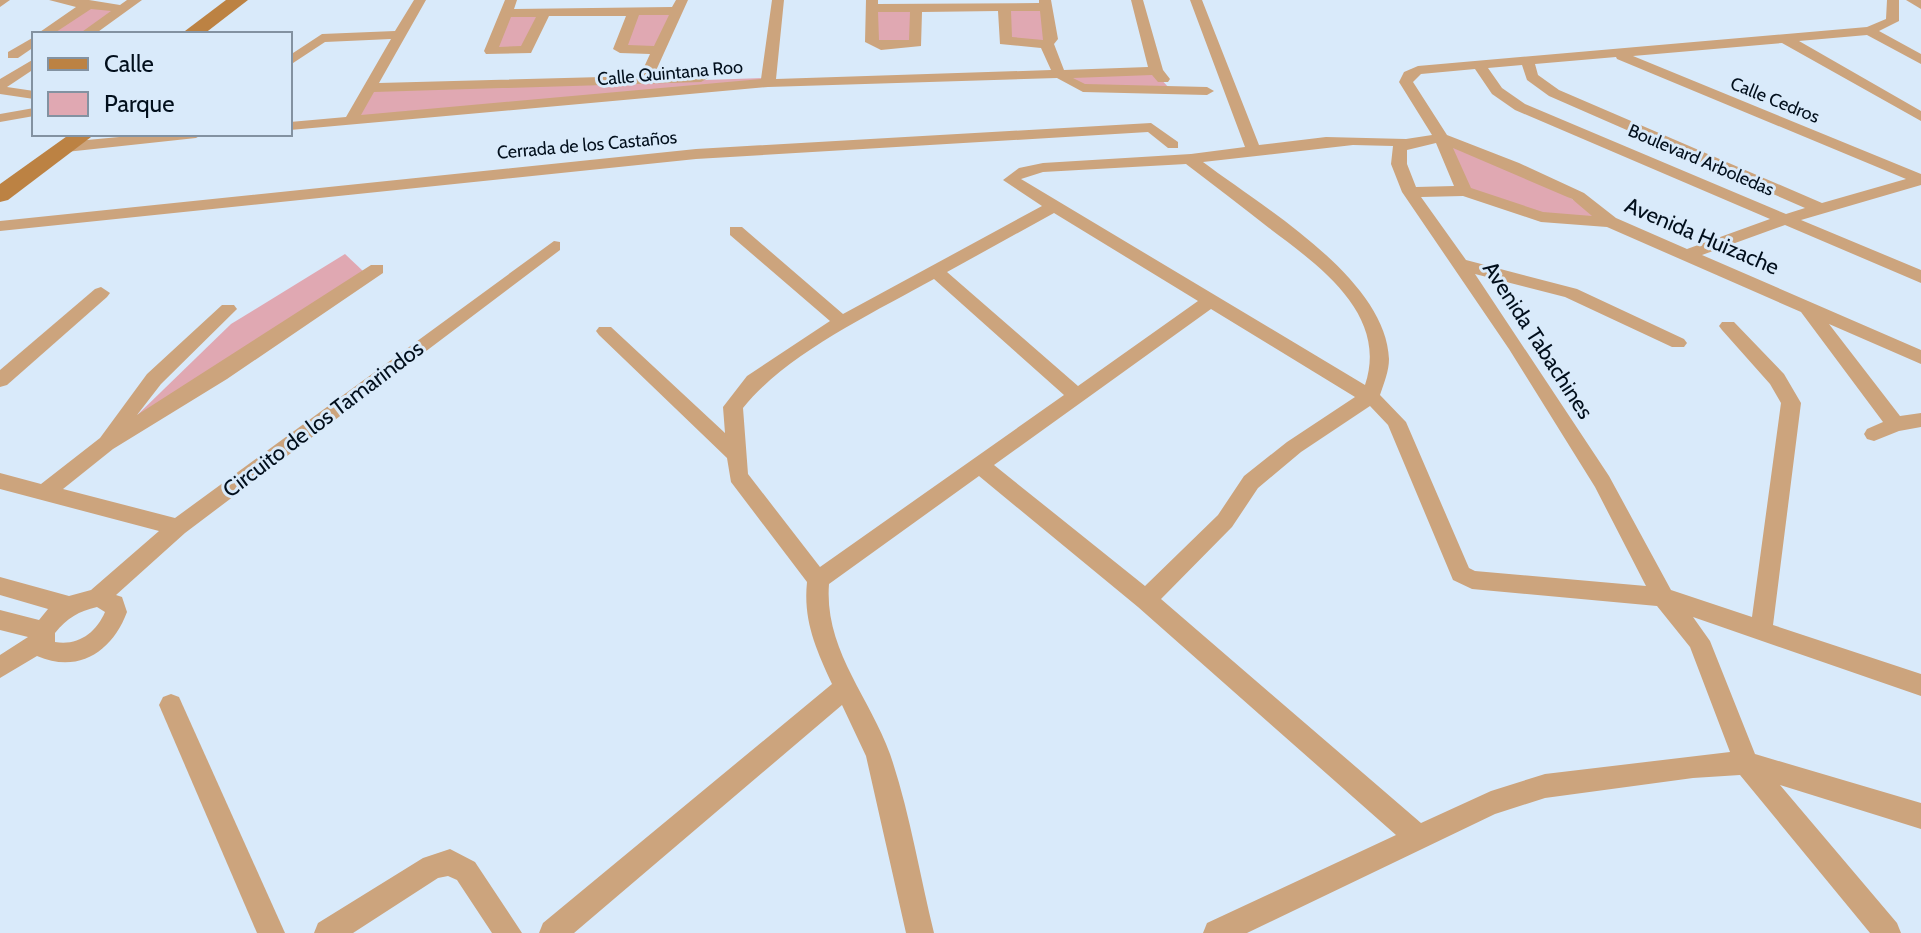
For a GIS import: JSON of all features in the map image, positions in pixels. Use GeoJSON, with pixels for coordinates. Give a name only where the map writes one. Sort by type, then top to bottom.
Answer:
{"type":"FeatureCollection","features":[{"type":"Feature","properties":{"kind":"main road"},"geometry":{"type":"LineString","coordinates":[[194,32],[238,0]]}},
{"type":"Feature","properties":{"kind":"main road"},"geometry":{"type":"LineString","coordinates":[[215,32],[257,0]]}},
{"type":"Feature","properties":{"kind":"main road"},"geometry":{"type":"LineString","coordinates":[[0,176],[70,138]]}},
{"type":"Feature","properties":{"kind":"main road"},"geometry":{"type":"LineString","coordinates":[[0,195],[70,138]]}},
{"type":"Feature","properties":{"kind":"street"},"geometry":{"type":"LineString","coordinates":[[55,0],[122,9]]}},
{"type":"Feature","properties":{"kind":"street"},"geometry":{"type":"LineString","coordinates":[[89,32],[136,0]]}},
{"type":"Feature","properties":{"kind":"street"},"geometry":{"type":"LineString","coordinates":[[351,120],[420,0]]}},
{"type":"Feature","properties":{"kind":"street"},"geometry":{"type":"LineString","coordinates":[[769,79],[778,0]]}},
{"type":"Feature","properties":{"kind":"street"},"geometry":{"type":"LineString","coordinates":[[1137,0],[1156,71],[1174,91]]}},
{"type":"Feature","properties":{"kind":"street"},"geometry":{"type":"LineString","coordinates":[[1196,0],[1254,151]]}},
{"type":"Feature","properties":{"kind":"street"},"geometry":{"type":"LineString","coordinates":[[1464,191],[1441,138],[1406,82],[1409,75],[1418,70],[1869,31],[1892,21],[1893,0]]}},
{"type":"Feature","properties":{"kind":"street"},"geometry":{"type":"LineString","coordinates":[[1912,0],[1921,5]]}},
{"type":"Feature","properties":{"kind":"street"},"geometry":{"type":"LineString","coordinates":[[916,8],[916,43],[881,62],[872,42],[872,4],[916,8],[1046,3],[1051,39],[1047,44]]}},
{"type":"Feature","properties":{"kind":"street"},"geometry":{"type":"LineString","coordinates":[[47,32],[89,4]]}},
{"type":"Feature","properties":{"kind":"street"},"geometry":{"type":"LineString","coordinates":[[544,13],[526,50],[491,68],[491,51],[509,6],[544,13],[634,11],[681,5]]}},
{"type":"Feature","properties":{"kind":"street"},"geometry":{"type":"LineString","coordinates":[[645,80],[681,5]]}},
{"type":"Feature","properties":{"kind":"street"},"geometry":{"type":"LineString","coordinates":[[1004,7],[1005,41],[1047,44]]}},
{"type":"Feature","properties":{"kind":"street"},"geometry":{"type":"LineString","coordinates":[[634,11],[620,49],[660,50]]}},
{"type":"Feature","properties":{"kind":"street"},"geometry":{"type":"LineString","coordinates":[[1869,31],[1921,60]]}},
{"type":"Feature","properties":{"kind":"street"},"geometry":{"type":"LineString","coordinates":[[292,60],[322,38],[400,35]]}},
{"type":"Feature","properties":{"kind":"street"},"geometry":{"type":"LineString","coordinates":[[1787,40],[1921,117]]}},
{"type":"Feature","properties":{"kind":"street"},"geometry":{"type":"LineString","coordinates":[[32,42],[13,55],[32,60]]}},
{"type":"Feature","properties":{"kind":"street"},"geometry":{"type":"LineString","coordinates":[[1047,44],[1055,72]]}},
{"type":"Feature","properties":{"kind":"street","name":"Calle Cedros"},"geometry":{"type":"LineString","coordinates":[[1615,54],[1921,180]]}},
{"type":"Feature","properties":{"kind":"street"},"geometry":{"type":"LineString","coordinates":[[1527,60],[1532,77],[1554,93],[1823,210]]}},
{"type":"Feature","properties":{"kind":"street"},"geometry":{"type":"LineString","coordinates":[[0,87],[32,62]]}},
{"type":"Feature","properties":{"kind":"street","name":"Calle Quintana Roo"},"geometry":{"type":"LineString","coordinates":[[292,126],[769,79],[881,62],[1055,72],[1156,71]]}},
{"type":"Feature","properties":{"kind":"street","name":"Boulevard Arboledas"},"geometry":{"type":"LineString","coordinates":[[1479,65],[1497,91],[1520,107],[1789,218],[1921,277]]}},
{"type":"Feature","properties":{"kind":"street","name":"Calle Quintana Roo"},"geometry":{"type":"LineString","coordinates":[[369,88],[491,68],[645,80],[769,79]]}},
{"type":"Feature","properties":{"kind":"street","name":"Calle Quintana Roo"},"geometry":{"type":"LineString","coordinates":[[1055,72],[1083,88],[1207,91]]}},
{"type":"Feature","properties":{"kind":"street"},"geometry":{"type":"LineString","coordinates":[[0,87],[32,95]]}},
{"type":"Feature","properties":{"kind":"street"},"geometry":{"type":"LineString","coordinates":[[0,118],[32,112]]}},
{"type":"Feature","properties":{"kind":"street","name":"Cerrada de los Castaños"},"geometry":{"type":"LineString","coordinates":[[0,226],[516,171],[796,147],[1151,127],[1173,145]]}},
{"type":"Feature","properties":{"kind":"street"},"geometry":{"type":"LineString","coordinates":[[70,138],[133,136]]}},
{"type":"Feature","properties":{"kind":"street"},"geometry":{"type":"LineString","coordinates":[[1441,138],[1406,143],[1379,139],[1189,159],[1112,162],[1025,171],[1011,180],[1212,300],[1389,411],[1461,574],[1472,580],[1663,597],[1921,685]]}},
{"type":"Feature","properties":{"kind":"street","name":"Avenida Huizache"},"geometry":{"type":"LineString","coordinates":[[1441,138],[1578,196],[1610,222],[1805,304],[1921,357]]}},
{"type":"Feature","properties":{"kind":"street","name":"Avenida Tabachines"},"geometry":{"type":"LineString","coordinates":[[1406,143],[1398,155],[1410,192],[1515,344],[1602,482],[1663,597],[1699,641],[1746,763],[1887,933]]}},
{"type":"Feature","properties":{"kind":"street"},"geometry":{"type":"LineString","coordinates":[[1146,600],[1225,521],[1251,482],[1294,447],[1370,397],[1380,360],[1370,326],[1353,290],[1310,250],[1189,159]]}},
{"type":"Feature","properties":{"kind":"street"},"geometry":{"type":"LineString","coordinates":[[1689,254],[1789,218],[1921,180]]}},
{"type":"Feature","properties":{"kind":"street"},"geometry":{"type":"LineString","coordinates":[[1410,192],[1464,191],[1541,217],[1610,222]]}},
{"type":"Feature","properties":{"kind":"street"},"geometry":{"type":"LineString","coordinates":[[920,933],[878,755],[822,637],[816,604],[818,580],[738,476],[733,407],[744,390],[842,322],[1054,206]]}},
{"type":"Feature","properties":{"kind":"street"},"geometry":{"type":"LineString","coordinates":[[736,231],[842,322]]}},
{"type":"Feature","properties":{"kind":"street","name":"Circuito de los Tamarindos"},"geometry":{"type":"LineString","coordinates":[[97,598],[178,527],[554,246]]}},
{"type":"Feature","properties":{"kind":"street"},"geometry":{"type":"LineString","coordinates":[[1460,264],[1571,293],[1678,343]]}},
{"type":"Feature","properties":{"kind":"street"},"geometry":{"type":"LineString","coordinates":[[44,493],[106,444],[220,374],[377,269]]}},
{"type":"Feature","properties":{"kind":"street"},"geometry":{"type":"LineString","coordinates":[[934,270],[1078,397]]}},
{"type":"Feature","properties":{"kind":"street"},"geometry":{"type":"LineString","coordinates":[[0,380],[101,293]]}},
{"type":"Feature","properties":{"kind":"street"},"geometry":{"type":"LineString","coordinates":[[818,580],[1212,300]]}},
{"type":"Feature","properties":{"kind":"street"},"geometry":{"type":"LineString","coordinates":[[1805,304],[1895,424]]}},
{"type":"Feature","properties":{"kind":"street"},"geometry":{"type":"LineString","coordinates":[[106,444],[127,410],[154,379],[228,309]]}},
{"type":"Feature","properties":{"kind":"street"},"geometry":{"type":"LineString","coordinates":[[1728,326],[1777,379],[1791,403],[1761,630]]}},
{"type":"Feature","properties":{"kind":"street"},"geometry":{"type":"LineString","coordinates":[[605,331],[734,453]]}},
{"type":"Feature","properties":{"kind":"street"},"geometry":{"type":"LineString","coordinates":[[1874,434],[1895,424],[1921,420]]}},
{"type":"Feature","properties":{"kind":"street"},"geometry":{"type":"LineString","coordinates":[[980,465],[1146,600],[1419,838]]}},
{"type":"Feature","properties":{"kind":"street"},"geometry":{"type":"LineString","coordinates":[[0,481],[178,527]]}},
{"type":"Feature","properties":{"kind":"street"},"geometry":{"type":"LineString","coordinates":[[0,586],[69,606],[97,598],[114,604],[116,612],[113,623],[96,642],[62,655],[44,648],[43,635]]}},
{"type":"Feature","properties":{"kind":"street"},"geometry":{"type":"LineString","coordinates":[[0,668],[43,635],[69,606]]}},
{"type":"Feature","properties":{"kind":"street"},"geometry":{"type":"LineString","coordinates":[[0,620],[43,635]]}},
{"type":"Feature","properties":{"kind":"street"},"geometry":{"type":"LineString","coordinates":[[553,933],[847,686]]}},
{"type":"Feature","properties":{"kind":"street"},"geometry":{"type":"LineString","coordinates":[[171,705],[271,933]]}},
{"type":"Feature","properties":{"kind":"street"},"geometry":{"type":"LineString","coordinates":[[1217,933],[1491,803],[1545,786],[1693,766],[1746,763],[1921,816]]}},
{"type":"Feature","properties":{"kind":"street"},"geometry":{"type":"LineString","coordinates":[[328,933],[432,867],[450,862],[466,871],[508,933]]}},
{"type":"Feature","properties":{"kind":"green space"},"geometry":{"type":"Polygon","coordinates":[[[89,5],[119,10],[87,32],[49,32],[89,5]]]}},
{"type":"Feature","properties":{"kind":"green space"},"geometry":{"type":"Polygon","coordinates":[[[1043,8],[1046,44],[1011,41],[1009,9],[1043,8]]]}},
{"type":"Feature","properties":{"kind":"green space"},"geometry":{"type":"Polygon","coordinates":[[[913,10],[911,42],[877,42],[878,11],[913,10]]]}},
{"type":"Feature","properties":{"kind":"green space"},"geometry":{"type":"Polygon","coordinates":[[[635,12],[677,12],[660,49],[624,48],[635,12]]]}},
{"type":"Feature","properties":{"kind":"green space"},"geometry":{"type":"Polygon","coordinates":[[[507,13],[543,13],[525,50],[492,51],[507,13]]]}},
{"type":"Feature","properties":{"kind":"green space"},"geometry":{"type":"Polygon","coordinates":[[[1059,73],[1155,73],[1171,90],[1084,87],[1059,73]]]}},
{"type":"Feature","properties":{"kind":"green space"},"geometry":{"type":"Polygon","coordinates":[[[765,78],[765,82],[356,118],[371,91],[765,78]]]}},
{"type":"Feature","properties":{"kind":"green space"},"geometry":{"type":"Polygon","coordinates":[[[1441,138],[1527,172],[1610,222],[1571,222],[1464,191],[1441,138]]]}},
{"type":"Feature","properties":{"kind":"green space"},"geometry":{"type":"Polygon","coordinates":[[[345,254],[364,272],[128,424],[231,324],[345,254]]]}}]}
